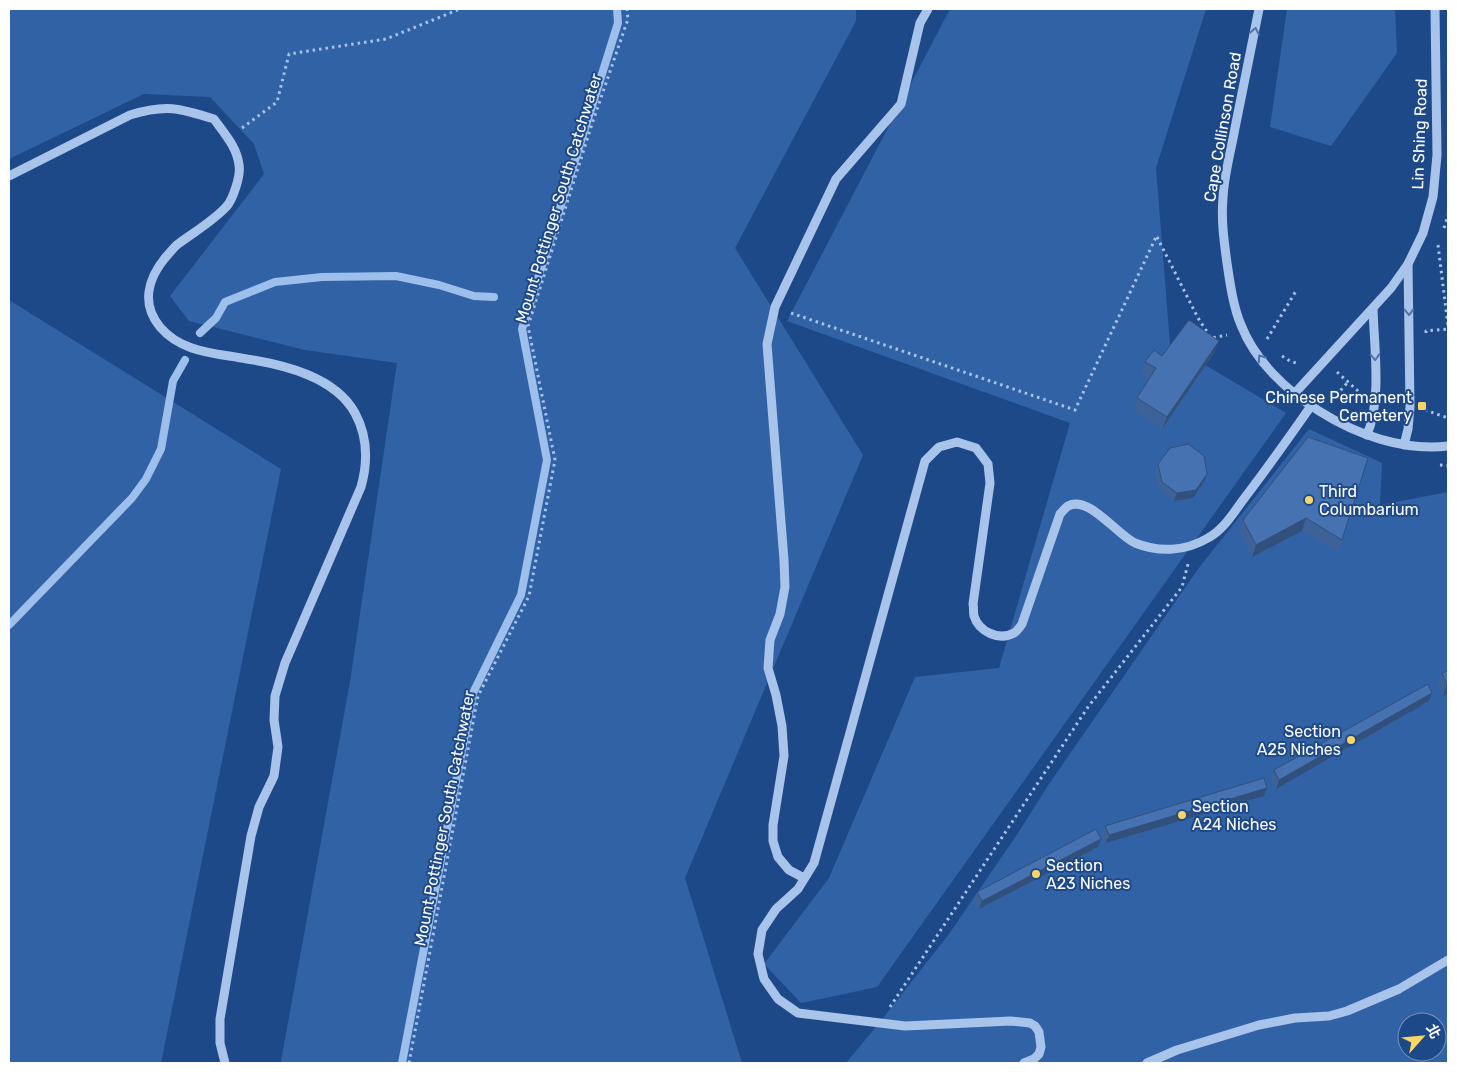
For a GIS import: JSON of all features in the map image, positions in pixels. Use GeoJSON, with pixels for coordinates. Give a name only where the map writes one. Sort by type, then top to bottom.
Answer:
{"type":"FeatureCollection","features":[{"type":"Feature","properties":{"kind":"street"},"geometry":{"type":"LineString","coordinates":[[804,878],[789,870],[778,857],[773,841],[773,825],[784,756],[782,726],[768,668],[770,640],[780,614],[785,587],[767,344],[775,307],[836,179],[901,104],[920,23],[928,9]]}},
{"type":"Feature","properties":{"kind":"street","name":"Cape Collinson Road"},"geometry":{"type":"LineString","coordinates":[[1259,9],[1223,190],[1222,210],[1225,248],[1238,318],[1243,331],[1271,371],[1311,406],[1338,422],[1367,435],[1404,445],[1448,446]]}},
{"type":"Feature","properties":{"kind":"street","name":"Lin Shing Road"},"geometry":{"type":"LineString","coordinates":[[1295,393],[1373,308],[1408,264],[1417,248],[1428,216],[1436,175],[1435,9]]}},
{"type":"Feature","properties":{"kind":"street"},"geometry":{"type":"LineString","coordinates":[[9,176],[130,115],[151,108],[178,108],[214,119],[237,153],[240,167],[238,182],[228,206],[202,228],[176,245],[159,266],[151,280],[149,301],[155,319],[166,333],[188,347],[208,353],[275,364],[304,374],[327,385],[348,402],[358,419],[366,444],[366,459],[361,487],[289,654],[278,684],[274,720],[278,746],[274,776],[259,807],[251,836],[220,1019],[220,1043],[225,1063]]}},
{"type":"Feature","properties":{"kind":"street"},"geometry":{"type":"LineString","coordinates":[[1404,445],[1408,429],[1410,406],[1408,264]]}},
{"type":"Feature","properties":{"kind":"street"},"geometry":{"type":"LineString","coordinates":[[1367,435],[1372,422],[1376,400],[1373,308]]}},
{"type":"Feature","properties":{"kind":"street"},"geometry":{"type":"LineString","coordinates":[[1024,1063],[1034,1059],[1039,1054],[1041,1047],[1039,1032],[1030,1023],[1011,1021],[905,1026],[798,1013],[778,999],[764,979],[758,954],[762,930],[776,909],[798,888],[814,863],[925,461],[939,447],[957,442],[976,448],[988,464],[990,484],[973,604],[974,616],[980,626],[990,634],[1002,636],[1014,633],[1022,624],[1060,514],[1068,506],[1078,504],[1088,507],[1133,542],[1152,549],[1173,550],[1192,546],[1210,537],[1225,523],[1294,432],[1311,406]]}},
{"type":"Feature","properties":{"kind":"street"},"geometry":{"type":"LineString","coordinates":[[1147,1063],[1177,1050],[1258,1025],[1295,1018],[1329,1016],[1347,1012],[1400,989],[1448,960]]}},
{"type":"Feature","properties":{"kind":"path"},"geometry":{"type":"LineString","coordinates":[[228,138],[277,102],[289,54],[386,39],[460,9]]}},
{"type":"Feature","properties":{"kind":"path","name":"Mount Pottinger South Catchwater"},"geometry":{"type":"LineString","coordinates":[[408,1063],[478,696],[529,596],[555,460],[528,326],[592,124],[628,19],[627,9]]}},
{"type":"Feature","properties":{"kind":"path"},"geometry":{"type":"LineString","coordinates":[[1443,231],[1448,213]]}},
{"type":"Feature","properties":{"kind":"path"},"geometry":{"type":"LineString","coordinates":[[775,307],[1075,410],[1156,237],[1198,318],[1211,338],[1226,335]]}},
{"type":"Feature","properties":{"kind":"path"},"geometry":{"type":"LineString","coordinates":[[1426,341],[1426,331],[1448,328],[1437,247],[1440,239]]}},
{"type":"Feature","properties":{"kind":"path"},"geometry":{"type":"LineString","coordinates":[[1258,355],[1296,291]]}},
{"type":"Feature","properties":{"kind":"path"},"geometry":{"type":"LineString","coordinates":[[1429,401],[1429,411]]}},
{"type":"Feature","properties":{"kind":"path"},"geometry":{"type":"LineString","coordinates":[[880,1022],[1088,707],[1182,587],[1192,546]]}},
{"type":"Feature","properties":{"kind":"shaded area"},"geometry":{"type":"Polygon","coordinates":[[[9,9],[856,9],[856,21],[735,248],[863,455],[685,878],[742,1063],[283,1063],[281,1061],[350,682],[397,363],[305,350],[189,321],[170,296],[264,174],[254,144],[210,97],[144,94],[9,159],[9,9]]]}},
{"type":"Feature","properties":{"kind":"shaded area"},"geometry":{"type":"Polygon","coordinates":[[[950,9],[1206,9],[1156,168],[1170,344],[1286,413],[877,987],[801,1003],[764,964],[829,878],[915,677],[999,668],[1070,423],[787,321],[950,9]]]}},
{"type":"Feature","properties":{"kind":"shaded area"},"geometry":{"type":"Polygon","coordinates":[[[1287,9],[1395,9],[1397,53],[1331,146],[1270,127],[1287,9]]]}},
{"type":"Feature","properties":{"kind":"shaded area"},"geometry":{"type":"Polygon","coordinates":[[[9,300],[281,469],[161,1063],[9,1063],[9,300]]]}},
{"type":"Feature","properties":{"kind":"shaded area"},"geometry":{"type":"Polygon","coordinates":[[[1309,429],[1382,463],[1380,505],[1448,492],[1448,1063],[846,1063],[949,934],[1049,784],[1198,569],[1309,429]]]}},
{"type":"Feature","properties":{"kind":"building"},"geometry":{"type":"Polygon","coordinates":[[[1189,320],[1219,341],[1167,417],[1137,398],[1156,368],[1145,362],[1154,350],[1162,356],[1189,320]]]}},
{"type":"Feature","properties":{"kind":"building","name":"Third Columbarium"},"geometry":{"type":"Polygon","coordinates":[[[1308,437],[1368,458],[1342,540],[1306,518],[1256,545],[1243,520],[1308,437]]]}},
{"type":"Feature","properties":{"kind":"building"},"geometry":{"type":"Polygon","coordinates":[[[1188,444],[1204,456],[1207,474],[1196,490],[1177,493],[1162,482],[1158,464],[1170,448],[1188,444]]]}},
{"type":"Feature","properties":{"kind":"building"},"geometry":{"type":"Polygon","coordinates":[[[1448,671],[1448,684],[1447,684],[1442,673],[1448,671]]]}},
{"type":"Feature","properties":{"kind":"building"},"geometry":{"type":"Polygon","coordinates":[[[1428,684],[1432,693],[1279,780],[1274,770],[1428,684]]]}},
{"type":"Feature","properties":{"kind":"building"},"geometry":{"type":"Polygon","coordinates":[[[1264,778],[1267,788],[1109,835],[1105,826],[1264,778]]]}},
{"type":"Feature","properties":{"kind":"building"},"geometry":{"type":"Polygon","coordinates":[[[1096,829],[1101,839],[982,901],[977,892],[1096,829]]]}},
{"type":"Feature","properties":{"kind":"waterway"},"geometry":{"type":"LineString","coordinates":[[402,1063],[473,693],[521,595],[547,460],[522,329],[618,23],[617,9]]}},
{"type":"Feature","properties":{"kind":"waterway"},"geometry":{"type":"LineString","coordinates":[[200,333],[216,318],[225,302],[275,282],[322,277],[396,276],[439,285],[474,296],[494,297]]}},
{"type":"Feature","properties":{"kind":"waterway"},"geometry":{"type":"LineString","coordinates":[[9,625],[132,498],[146,479],[161,449],[173,381],[185,360]]}},
{"type":"Feature","properties":{"kind":"place","name":"Chinese Permanent Cemetery"},"geometry":{"type":"Point","coordinates":[1422,406]}},
{"type":"Feature","properties":{"kind":"place","name":"Third Columbarium"},"geometry":{"type":"Point","coordinates":[1309,500]}},
{"type":"Feature","properties":{"kind":"place","name":"Section A25 Niches"},"geometry":{"type":"Point","coordinates":[1351,740]}},
{"type":"Feature","properties":{"kind":"place","name":"Section A24 Niches"},"geometry":{"type":"Point","coordinates":[1182,815]}},
{"type":"Feature","properties":{"kind":"place","name":"Section A23 Niches"},"geometry":{"type":"Point","coordinates":[1036,874]}}]}
